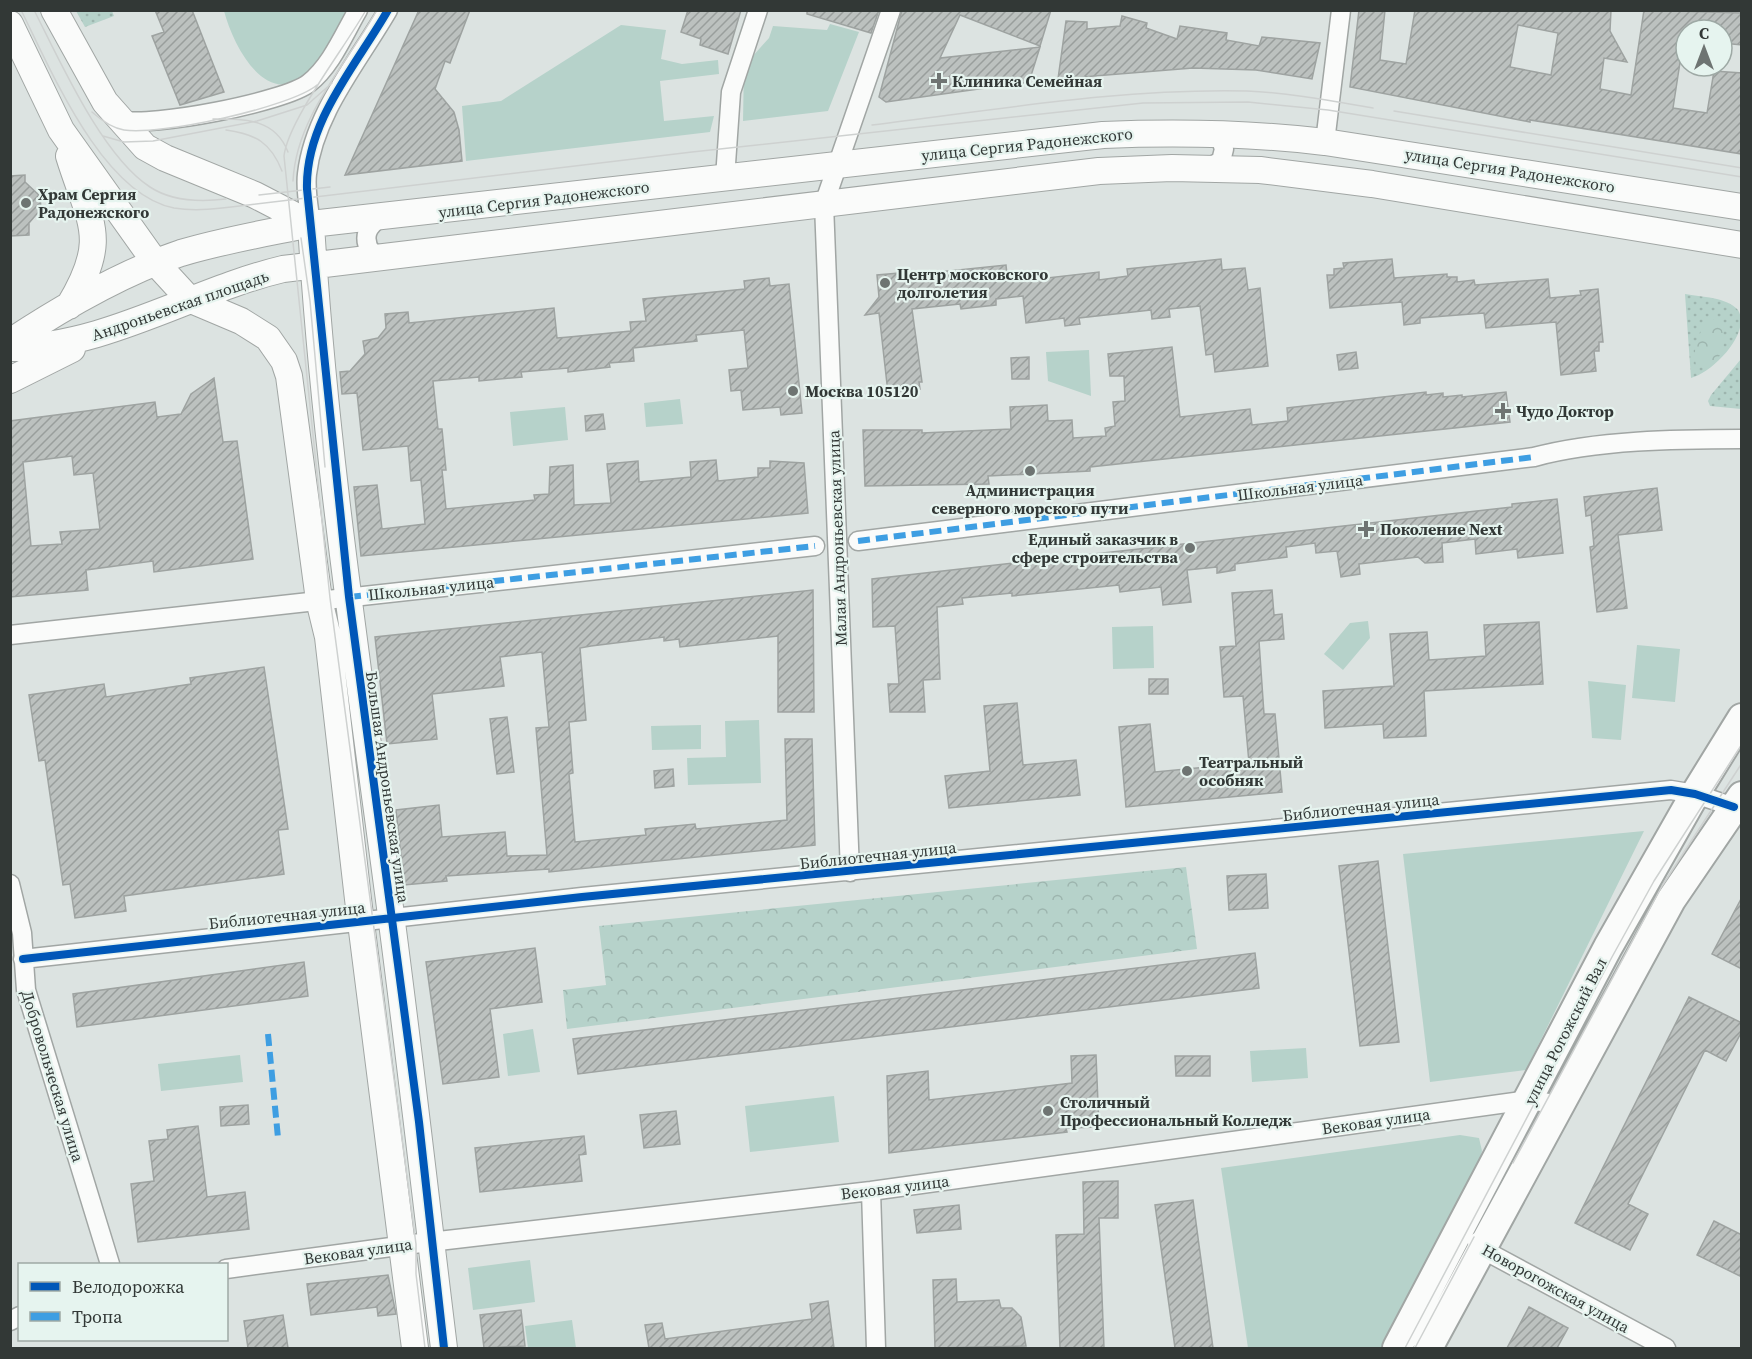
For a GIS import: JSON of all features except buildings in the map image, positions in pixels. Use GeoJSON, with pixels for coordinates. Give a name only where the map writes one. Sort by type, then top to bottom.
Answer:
{"type":"FeatureCollection","features":[{"type":"Feature","properties":{"kind":"main road"},"geometry":{"type":"LineString","coordinates":[[54,10],[105,102],[145,147],[165,158],[255,195],[311,224]]}},
{"type":"Feature","properties":{"kind":"main road"},"geometry":{"type":"LineString","coordinates":[[10,24],[61,130],[93,223],[88,272],[64,308],[24,322],[10,323]]}},
{"type":"Feature","properties":{"kind":"main road"},"geometry":{"type":"LineString","coordinates":[[61,130],[155,262],[189,299],[241,321],[258,331],[268,339],[284,361],[289,376],[318,600],[328,637],[415,1348]]}},
{"type":"Feature","properties":{"kind":"main road","name":"улица Сергия Радонежского"},"geometry":{"type":"LineString","coordinates":[[311,224],[1103,135],[1206,132],[1325,142],[1742,207]]}},
{"type":"Feature","properties":{"kind":"main road","name":"улица Сергия Радонежского"},"geometry":{"type":"LineString","coordinates":[[313,265],[1099,171],[1208,168],[1260,170],[1372,184],[1742,245]]}},
{"type":"Feature","properties":{"kind":"main road"},"geometry":{"type":"LineString","coordinates":[[10,342],[64,308],[155,262],[233,238],[311,224]]}},
{"type":"Feature","properties":{"kind":"main road","name":"Большая Андроньевская улица"},"geometry":{"type":"LineString","coordinates":[[311,224],[313,265],[349,597],[392,917],[444,1348]]}},
{"type":"Feature","properties":{"kind":"main road","name":"Андроньевская площадь"},"geometry":{"type":"LineString","coordinates":[[10,348],[38,347],[97,335],[253,276],[313,265]]}},
{"type":"Feature","properties":{"kind":"main road"},"geometry":{"type":"LineString","coordinates":[[10,380],[97,335]]}},
{"type":"Feature","properties":{"kind":"main road","name":"улица Рогожский Вал"},"geometry":{"type":"LineString","coordinates":[[1397,1348],[1608,947],[1695,794],[1742,718]]}},
{"type":"Feature","properties":{"kind":"main road","name":"улица Рогожский Вал"},"geometry":{"type":"LineString","coordinates":[[1428,1348],[1480,1248],[1561,1105],[1671,900],[1738,801]]}},
{"type":"Feature","properties":{"kind":"street"},"geometry":{"type":"LineString","coordinates":[[121,120],[131,123],[152,122],[193,115],[266,99],[303,87],[325,65],[358,10]]}},
{"type":"Feature","properties":{"kind":"street"},"geometry":{"type":"LineString","coordinates":[[311,224],[306,176],[312,144],[338,91],[388,10]]}},
{"type":"Feature","properties":{"kind":"street"},"geometry":{"type":"LineString","coordinates":[[725,178],[731,92],[758,10]]}},
{"type":"Feature","properties":{"kind":"street"},"geometry":{"type":"LineString","coordinates":[[825,204],[891,10]]}},
{"type":"Feature","properties":{"kind":"street"},"geometry":{"type":"LineString","coordinates":[[1325,142],[1341,10]]}},
{"type":"Feature","properties":{"kind":"street"},"geometry":{"type":"LineString","coordinates":[[1206,132],[1220,137],[1224,149],[1221,161],[1208,168]]}},
{"type":"Feature","properties":{"kind":"street"},"geometry":{"type":"LineString","coordinates":[[839,165],[842,182],[850,189],[891,196]]}},
{"type":"Feature","properties":{"kind":"street","name":"Малая Андроньевская улица"},"geometry":{"type":"LineString","coordinates":[[825,204],[850,872]]}},
{"type":"Feature","properties":{"kind":"street"},"geometry":{"type":"LineString","coordinates":[[380,218],[369,227],[366,238],[371,252],[385,257]]}},
{"type":"Feature","properties":{"kind":"street","name":"Школьная улица"},"geometry":{"type":"LineString","coordinates":[[858,541],[1534,457],[1580,449],[1675,440],[1742,439]]}},
{"type":"Feature","properties":{"kind":"street","name":"Школьная улица"},"geometry":{"type":"LineString","coordinates":[[10,635],[815,546]]}},
{"type":"Feature","properties":{"kind":"street","name":"Библиотечная улица"},"geometry":{"type":"LineString","coordinates":[[23,959],[361,920],[1659,792],[1695,794],[1738,801]]}},
{"type":"Feature","properties":{"kind":"street","name":"Добровольческая улица"},"geometry":{"type":"LineString","coordinates":[[10,884],[22,933],[26,990],[110,1263]]}},
{"type":"Feature","properties":{"kind":"street","name":"Вековая улица"},"geometry":{"type":"LineString","coordinates":[[228,1269],[433,1242],[871,1191],[1529,1100],[1561,1105]]}},
{"type":"Feature","properties":{"kind":"street"},"geometry":{"type":"LineString","coordinates":[[871,1191],[876,1348]]}},
{"type":"Feature","properties":{"kind":"street","name":"Новорогожская улица"},"geometry":{"type":"LineString","coordinates":[[1470,1211],[1470,1228],[1480,1248],[1665,1348]]}},
{"type":"Feature","properties":{"kind":"green space"},"geometry":{"type":"Polygon","coordinates":[[[76,11],[112,11],[114,16],[85,27],[76,11]]]}},
{"type":"Feature","properties":{"kind":"green space"},"geometry":{"type":"Polygon","coordinates":[[[224,11],[349,11],[328,49],[313,70],[297,82],[282,85],[268,80],[255,71],[236,42],[224,11]]]}},
{"type":"Feature","properties":{"kind":"green space"},"geometry":{"type":"Polygon","coordinates":[[[830,24],[859,32],[828,111],[743,121],[744,66],[769,38],[773,26],[827,30],[830,24]]]}},
{"type":"Feature","properties":{"kind":"green space"},"geometry":{"type":"Polygon","coordinates":[[[621,25],[666,30],[661,59],[682,64],[718,60],[719,74],[660,81],[664,121],[714,116],[710,132],[466,161],[462,106],[501,101],[621,25]]]}},
{"type":"Feature","properties":{"kind":"green space"},"geometry":{"type":"Polygon","coordinates":[[[1685,294],[1727,302],[1738,310],[1741,319],[1740,330],[1728,351],[1700,375],[1691,378],[1685,294]]]}},
{"type":"Feature","properties":{"kind":"green space"},"geometry":{"type":"Polygon","coordinates":[[[1711,318],[1720,323],[1724,343],[1717,360],[1705,368],[1696,365],[1695,352],[1700,334],[1711,318]]]}},
{"type":"Feature","properties":{"kind":"green space"},"geometry":{"type":"Polygon","coordinates":[[[1089,350],[1091,396],[1048,381],[1046,352],[1089,350]]]}},
{"type":"Feature","properties":{"kind":"green space"},"geometry":{"type":"Polygon","coordinates":[[[1741,359],[1741,409],[1710,406],[1708,401],[1711,395],[1741,359]]]}},
{"type":"Feature","properties":{"kind":"green space"},"geometry":{"type":"Polygon","coordinates":[[[680,399],[683,424],[646,427],[644,403],[680,399]]]}},
{"type":"Feature","properties":{"kind":"green space"},"geometry":{"type":"Polygon","coordinates":[[[565,407],[568,440],[513,446],[510,412],[565,407]]]}},
{"type":"Feature","properties":{"kind":"green space"},"geometry":{"type":"Polygon","coordinates":[[[1368,621],[1370,638],[1343,670],[1324,654],[1350,623],[1368,621]]]}},
{"type":"Feature","properties":{"kind":"green space"},"geometry":{"type":"Polygon","coordinates":[[[1153,626],[1154,668],[1113,669],[1112,627],[1153,626]]]}},
{"type":"Feature","properties":{"kind":"green space"},"geometry":{"type":"Polygon","coordinates":[[[1637,645],[1680,649],[1675,702],[1632,698],[1637,645]]]}},
{"type":"Feature","properties":{"kind":"green space"},"geometry":{"type":"Polygon","coordinates":[[[1588,681],[1626,685],[1621,740],[1592,738],[1588,681]]]}},
{"type":"Feature","properties":{"kind":"green space"},"geometry":{"type":"Polygon","coordinates":[[[759,720],[761,783],[688,785],[687,758],[726,757],[725,721],[759,720]]]}},
{"type":"Feature","properties":{"kind":"green space"},"geometry":{"type":"Polygon","coordinates":[[[701,725],[701,749],[652,750],[651,726],[701,725]]]}},
{"type":"Feature","properties":{"kind":"green space"},"geometry":{"type":"Polygon","coordinates":[[[1644,831],[1526,1070],[1430,1082],[1403,854],[1644,831]]]}},
{"type":"Feature","properties":{"kind":"green space"},"geometry":{"type":"Polygon","coordinates":[[[1186,867],[1197,949],[567,1029],[563,990],[606,985],[599,926],[1186,867]]]}},
{"type":"Feature","properties":{"kind":"green space"},"geometry":{"type":"Polygon","coordinates":[[[533,1029],[540,1072],[508,1076],[503,1034],[533,1029]]]}},
{"type":"Feature","properties":{"kind":"green space"},"geometry":{"type":"Polygon","coordinates":[[[1306,1048],[1308,1078],[1252,1082],[1250,1051],[1306,1048]]]}},
{"type":"Feature","properties":{"kind":"green space"},"geometry":{"type":"Polygon","coordinates":[[[240,1055],[243,1082],[161,1091],[158,1064],[240,1055]]]}},
{"type":"Feature","properties":{"kind":"green space"},"geometry":{"type":"Polygon","coordinates":[[[834,1096],[839,1142],[750,1152],[745,1106],[834,1096]]]}},
{"type":"Feature","properties":{"kind":"green space"},"geometry":{"type":"Polygon","coordinates":[[[1460,1135],[1479,1138],[1482,1151],[1479,1164],[1384,1348],[1248,1348],[1221,1168],[1460,1135]]]}},
{"type":"Feature","properties":{"kind":"green space"},"geometry":{"type":"Polygon","coordinates":[[[530,1260],[535,1302],[473,1310],[468,1268],[530,1260]]]}},
{"type":"Feature","properties":{"kind":"green space"},"geometry":{"type":"Polygon","coordinates":[[[572,1320],[576,1348],[528,1348],[525,1326],[572,1320]]]}},
{"type":"Feature","properties":{"kind":"tram line"},"geometry":{"type":"LineString","coordinates":[[21,10],[64,95],[102,155],[124,180],[148,198],[183,209],[202,210],[230,207],[692,152],[1143,103],[1248,102],[1328,110],[1742,177]]}},
{"type":"Feature","properties":{"kind":"tram line"},"geometry":{"type":"LineString","coordinates":[[34,10],[69,80],[99,131],[132,173],[158,192],[177,198],[226,199]]}},
{"type":"Feature","properties":{"kind":"tram line"},"geometry":{"type":"LineString","coordinates":[[366,10],[306,103],[288,141],[284,156],[330,598],[416,1244],[416,1274],[425,1348]]}},
{"type":"Feature","properties":{"kind":"tram line"},"geometry":{"type":"LineString","coordinates":[[293,181],[296,158],[313,113],[377,10]]}},
{"type":"Feature","properties":{"kind":"tram line"},"geometry":{"type":"LineString","coordinates":[[103,136],[124,142],[153,141],[257,121],[307,105],[332,83]]}},
{"type":"Feature","properties":{"kind":"tram line"},"geometry":{"type":"LineString","coordinates":[[92,112],[107,123],[124,130],[165,129],[254,110],[281,102],[317,85]]}},
{"type":"Feature","properties":{"kind":"tram line"},"geometry":{"type":"LineString","coordinates":[[872,125],[1106,96],[1200,91],[1279,94],[1373,108]]}},
{"type":"Feature","properties":{"kind":"tram line"},"geometry":{"type":"LineString","coordinates":[[1394,111],[1742,168]]}},
{"type":"Feature","properties":{"kind":"tram line"},"geometry":{"type":"LineString","coordinates":[[213,119],[247,120],[267,127],[275,132],[288,152]]}},
{"type":"Feature","properties":{"kind":"tram line"},"geometry":{"type":"LineString","coordinates":[[226,130],[246,134],[261,142],[273,153],[282,171]]}},
{"type":"Feature","properties":{"kind":"tram line"},"geometry":{"type":"LineString","coordinates":[[259,195],[330,187]]}},
{"type":"Feature","properties":{"kind":"tram line"},"geometry":{"type":"LineString","coordinates":[[301,238],[310,301],[325,467]]}},
{"type":"Feature","properties":{"kind":"tram line"},"geometry":{"type":"LineString","coordinates":[[1405,1348],[1654,881],[1742,744]]}},
{"type":"Feature","properties":{"kind":"tram line"},"geometry":{"type":"LineString","coordinates":[[1513,1163],[1662,886],[1742,763]]}},
{"type":"Feature","properties":{"kind":"tram line"},"geometry":{"type":"LineString","coordinates":[[1415,1348],[1474,1237]]}},
{"type":"Feature","properties":{"kind":"marked path"},"geometry":{"type":"LineString","coordinates":[[858,541],[1534,457]]}},
{"type":"Feature","properties":{"kind":"marked path"},"geometry":{"type":"LineString","coordinates":[[349,597],[815,546]]}},
{"type":"Feature","properties":{"kind":"marked path"},"geometry":{"type":"LineString","coordinates":[[268,1034],[278,1138]]}},
{"type":"Feature","properties":{"kind":"cycle path"},"geometry":{"type":"LineString","coordinates":[[388,10],[323,118],[314,141],[307,189],[349,597],[419,1122],[444,1348]]}},
{"type":"Feature","properties":{"kind":"cycle path"},"geometry":{"type":"LineString","coordinates":[[23,959],[582,897],[1671,790],[1695,794],[1734,807]]}},
{"type":"Feature","properties":{"kind":"place","name":"Клиника Семейная"},"geometry":{"type":"Point","coordinates":[939,81]}},
{"type":"Feature","properties":{"kind":"place","name":"Храм Сергия Радонежского"},"geometry":{"type":"Point","coordinates":[26,203]}},
{"type":"Feature","properties":{"kind":"place","name":"Центр московского долголетия"},"geometry":{"type":"Point","coordinates":[885,283]}},
{"type":"Feature","properties":{"kind":"place","name":"Москва 105120"},"geometry":{"type":"Point","coordinates":[793,391]}},
{"type":"Feature","properties":{"kind":"place","name":"Чудо Доктор"},"geometry":{"type":"Point","coordinates":[1503,411]}},
{"type":"Feature","properties":{"kind":"place","name":"Администрация северного морского пути"},"geometry":{"type":"Point","coordinates":[1030,471]}},
{"type":"Feature","properties":{"kind":"place","name":"Поколение Next"},"geometry":{"type":"Point","coordinates":[1366,529]}},
{"type":"Feature","properties":{"kind":"place","name":"Единый заказчик в сфере строительства"},"geometry":{"type":"Point","coordinates":[1190,548]}},
{"type":"Feature","properties":{"kind":"place","name":"Театральный особняк"},"geometry":{"type":"Point","coordinates":[1187,771]}},
{"type":"Feature","properties":{"kind":"place","name":"Столичный Профессиональный Колледж"},"geometry":{"type":"Point","coordinates":[1048,1111]}}]}
